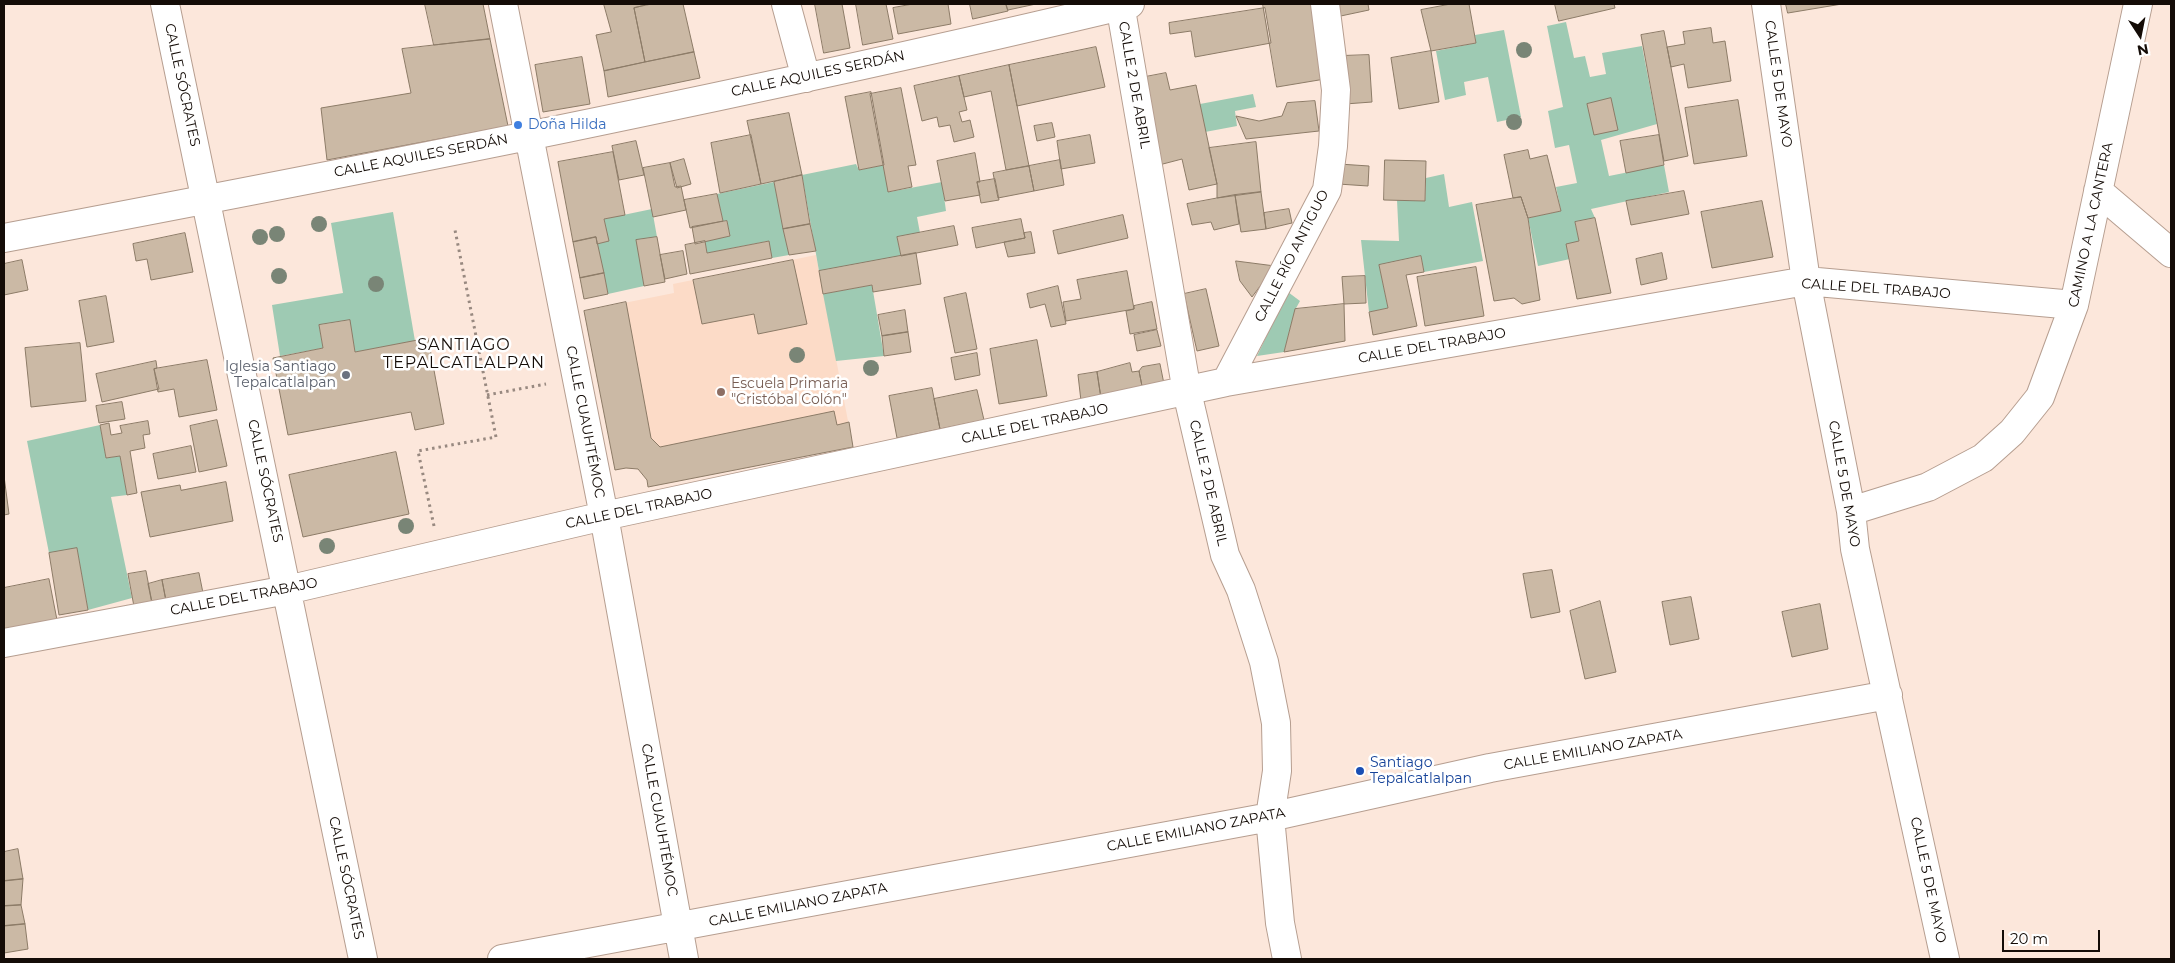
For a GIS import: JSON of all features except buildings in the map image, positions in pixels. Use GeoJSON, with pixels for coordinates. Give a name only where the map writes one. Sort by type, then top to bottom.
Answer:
{"type":"FeatureCollection","features":[{"type":"Feature","properties":{"kind":"street","name":"CALLE SÓCRATES"},"geometry":{"type":"LineString","coordinates":[[165,4],[362,959]]}},
{"type":"Feature","properties":{"kind":"street","name":"CALLE CUAUHTÉMOC"},"geometry":{"type":"LineString","coordinates":[[503,4],[604,516],[684,959]]}},
{"type":"Feature","properties":{"kind":"street"},"geometry":{"type":"LineString","coordinates":[[786,4],[806,78]]}},
{"type":"Feature","properties":{"kind":"street","name":"CALLE RÍO ANTIGUO"},"geometry":{"type":"LineString","coordinates":[[1226,382],[1327,190],[1333,146],[1336,90],[1325,4]]}},
{"type":"Feature","properties":{"kind":"street","name":"CALLE 5 DE MAYO"},"geometry":{"type":"LineString","coordinates":[[1766,4],[1806,281],[1851,510],[1855,549],[1945,959]]}},
{"type":"Feature","properties":{"kind":"street","name":"CAMINO A LA CANTERA"},"geometry":{"type":"LineString","coordinates":[[1851,510],[1928,487],[1983,458],[2012,432],[2040,397],[2074,305],[2138,4]]}},
{"type":"Feature","properties":{"kind":"street","name":"CALLE AQUILES SERDÁN"},"geometry":{"type":"LineString","coordinates":[[4,238],[206,200],[806,78],[1123,5]]}},
{"type":"Feature","properties":{"kind":"street","name":"CALLE 2 DE ABRIL"},"geometry":{"type":"LineString","coordinates":[[1123,5],[1187,392],[1225,555],[1242,590],[1264,662],[1276,722],[1277,770],[1270,817],[1280,923],[1287,959]]}},
{"type":"Feature","properties":{"kind":"street"},"geometry":{"type":"LineString","coordinates":[[2098,191],[2171,253]]}},
{"type":"Feature","properties":{"kind":"street","name":"CALLE DEL TRABAJO"},"geometry":{"type":"LineString","coordinates":[[4,643],[287,590],[604,516],[1187,392],[1226,382],[1806,281],[2074,305]]}},
{"type":"Feature","properties":{"kind":"street","name":"CALLE EMILIANO ZAPATA"},"geometry":{"type":"LineString","coordinates":[[502,959],[1270,817],[1490,768],[1888,696]]}},
{"type":"Feature","properties":{"kind":"path"},"geometry":{"type":"LineString","coordinates":[[436,536],[418,451],[496,437],[455,230]]}},
{"type":"Feature","properties":{"kind":"path"},"geometry":{"type":"LineString","coordinates":[[487,395],[576,378]]}},
{"type":"Feature","properties":{"kind":"shaded area","name":"Escuela Primaria \"Cristóbal Colón\""},"geometry":{"type":"Polygon","coordinates":[[[816,255],[853,447],[648,487],[647,480],[638,469],[626,468],[615,470],[584,311],[674,293],[673,284],[816,255]]]}},
{"type":"Feature","properties":{"kind":"green space"},"geometry":{"type":"Polygon","coordinates":[[[1566,22],[1574,58],[1585,56],[1590,77],[1606,74],[1602,53],[1642,46],[1657,124],[1601,140],[1609,176],[1664,165],[1669,192],[1591,209],[1595,218],[1575,222],[1579,241],[1570,259],[1538,266],[1528,218],[1561,211],[1556,187],[1577,183],[1569,145],[1555,148],[1548,111],[1563,107],[1547,26],[1566,22]]]}},
{"type":"Feature","properties":{"kind":"green space"},"geometry":{"type":"Polygon","coordinates":[[[1504,30],[1521,117],[1497,122],[1488,77],[1464,82],[1466,95],[1445,100],[1436,51],[1476,43],[1475,35],[1504,30]]]}},
{"type":"Feature","properties":{"kind":"green space"},"geometry":{"type":"Polygon","coordinates":[[[1253,94],[1256,107],[1235,111],[1237,126],[1205,132],[1200,104],[1253,94]]]}},
{"type":"Feature","properties":{"kind":"green space"},"geometry":{"type":"Polygon","coordinates":[[[856,164],[859,170],[884,165],[889,192],[942,182],[946,211],[917,217],[920,233],[897,237],[901,256],[819,271],[802,175],[856,164]]]}},
{"type":"Feature","properties":{"kind":"green space"},"geometry":{"type":"Polygon","coordinates":[[[1444,174],[1449,207],[1472,202],[1483,261],[1424,272],[1421,256],[1379,265],[1388,308],[1369,312],[1361,240],[1399,241],[1397,200],[1425,201],[1426,178],[1444,174]]]}},
{"type":"Feature","properties":{"kind":"green space"},"geometry":{"type":"Polygon","coordinates":[[[774,182],[789,255],[772,258],[768,241],[707,253],[705,241],[730,236],[727,221],[723,221],[717,194],[774,182]]]}},
{"type":"Feature","properties":{"kind":"green space"},"geometry":{"type":"Polygon","coordinates":[[[652,209],[657,237],[637,240],[644,286],[608,294],[597,244],[608,241],[604,219],[652,209]]]}},
{"type":"Feature","properties":{"kind":"green space"},"geometry":{"type":"Polygon","coordinates":[[[393,212],[415,341],[355,352],[349,320],[319,325],[323,348],[280,356],[272,305],[343,293],[331,223],[393,212]]]}},
{"type":"Feature","properties":{"kind":"green space"},"geometry":{"type":"Polygon","coordinates":[[[872,285],[884,356],[836,361],[823,294],[872,285]]]}},
{"type":"Feature","properties":{"kind":"green space"},"geometry":{"type":"Polygon","coordinates":[[[1288,292],[1300,301],[1295,310],[1284,352],[1257,356],[1288,292]]]}},
{"type":"Feature","properties":{"kind":"green space"},"geometry":{"type":"Polygon","coordinates":[[[100,425],[106,458],[120,456],[127,495],[111,497],[132,598],[88,610],[77,549],[49,553],[27,441],[100,425]]]}},
{"type":"Feature","properties":{"kind":"place","name":"Doña Hilda"},"geometry":{"type":"Point","coordinates":[518,125]}},
{"type":"Feature","properties":{"kind":"place","name":"Iglesia Santiago Tepalcatlalpan"},"geometry":{"type":"Point","coordinates":[346,375]}},
{"type":"Feature","properties":{"kind":"place","name":"Escuela Primaria \"Cristóbal Colón\""},"geometry":{"type":"Point","coordinates":[721,392]}},
{"type":"Feature","properties":{"kind":"place","name":"Santiago Tepalcatlalpan"},"geometry":{"type":"Point","coordinates":[1360,771]}},
{"type":"Feature","properties":{"kind":"district","name":"SANTIAGO TEPALCATLALPAN"},"geometry":{"type":"Point","coordinates":[464,354]}}]}
